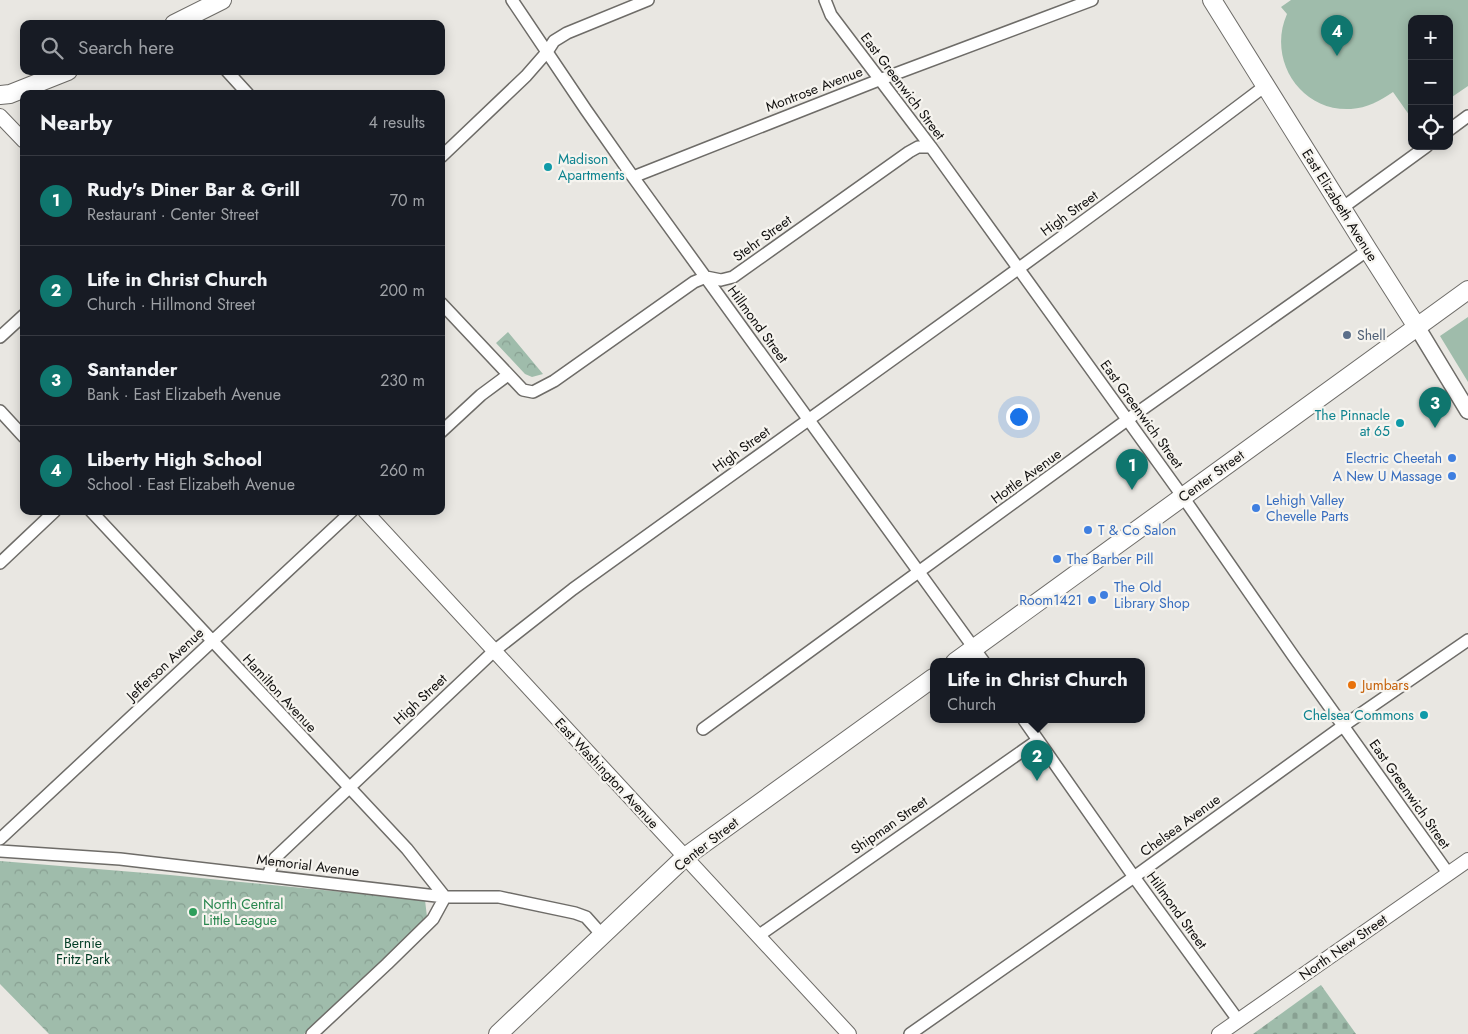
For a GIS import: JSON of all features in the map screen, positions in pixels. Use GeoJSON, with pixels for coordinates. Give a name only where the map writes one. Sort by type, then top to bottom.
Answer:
{"type":"FeatureCollection","features":[{"type":"Feature","properties":{"kind":"main road"},"geometry":{"type":"LineString","coordinates":[[185,20],[222,0]]}},
{"type":"Feature","properties":{"kind":"main road","name":"East Elizabeth Avenue"},"geometry":{"type":"LineString","coordinates":[[1212,0],[1468,411]]}},
{"type":"Feature","properties":{"kind":"main road"},"geometry":{"type":"LineString","coordinates":[[20,90],[58,75]]}},
{"type":"Feature","properties":{"kind":"main road"},"geometry":{"type":"LineString","coordinates":[[0,96],[20,90]]}},
{"type":"Feature","properties":{"kind":"main road","name":"Center Street"},"geometry":{"type":"LineString","coordinates":[[979,655],[1183,497],[1468,290]]}},
{"type":"Feature","properties":{"kind":"main road","name":"Center Street"},"geometry":{"type":"LineString","coordinates":[[498,1034],[685,857],[930,680]]}},
{"type":"Feature","properties":{"kind":"street","name":"Hillmond Street"},"geometry":{"type":"LineString","coordinates":[[512,0],[633,177],[979,655]]}},
{"type":"Feature","properties":{"kind":"street"},"geometry":{"type":"LineString","coordinates":[[445,152],[526,76],[548,52],[554,41],[567,33],[648,0]]}},
{"type":"Feature","properties":{"kind":"street","name":"East Greenwich Street"},"geometry":{"type":"LineString","coordinates":[[825,0],[831,15],[931,148],[1128,420],[1448,874]]}},
{"type":"Feature","properties":{"kind":"street","name":"Montrose Avenue"},"geometry":{"type":"LineString","coordinates":[[633,177],[879,80],[1092,0]]}},
{"type":"Feature","properties":{"kind":"street"},"geometry":{"type":"LineString","coordinates":[[231,75],[244,90]]}},
{"type":"Feature","properties":{"kind":"street","name":"High Street"},"geometry":{"type":"LineString","coordinates":[[268,875],[274,858],[494,651],[573,589],[1018,269],[1266,86]]}},
{"type":"Feature","properties":{"kind":"street"},"geometry":{"type":"LineString","coordinates":[[0,116],[20,137]]}},
{"type":"Feature","properties":{"kind":"street"},"geometry":{"type":"LineString","coordinates":[[1453,127],[1468,116]]}},
{"type":"Feature","properties":{"kind":"street","name":"Stehr Street"},"geometry":{"type":"LineString","coordinates":[[706,277],[721,280],[733,277],[909,152],[918,147],[931,148]]}},
{"type":"Feature","properties":{"kind":"street"},"geometry":{"type":"LineString","coordinates":[[1342,208],[1422,150]]}},
{"type":"Feature","properties":{"kind":"street","name":"Hottle Avenue"},"geometry":{"type":"LineString","coordinates":[[703,729],[1128,420],[1368,250]]}},
{"type":"Feature","properties":{"kind":"street"},"geometry":{"type":"LineString","coordinates":[[445,307],[508,375],[524,390],[533,392],[603,348],[694,282],[706,277]]}},
{"type":"Feature","properties":{"kind":"street"},"geometry":{"type":"LineString","coordinates":[[0,337],[20,319]]}},
{"type":"Feature","properties":{"kind":"street"},"geometry":{"type":"LineString","coordinates":[[445,428],[508,375]]}},
{"type":"Feature","properties":{"kind":"street"},"geometry":{"type":"LineString","coordinates":[[0,411],[20,433]]}},
{"type":"Feature","properties":{"kind":"street"},"geometry":{"type":"LineString","coordinates":[[0,562],[51,515]]}},
{"type":"Feature","properties":{"kind":"street","name":"Hamilton Avenue"},"geometry":{"type":"LineString","coordinates":[[95,515],[407,849],[445,897]]}},
{"type":"Feature","properties":{"kind":"street","name":"Jefferson Avenue"},"geometry":{"type":"LineString","coordinates":[[0,839],[211,640],[348,515]]}},
{"type":"Feature","properties":{"kind":"street","name":"East Washington Avenue"},"geometry":{"type":"LineString","coordinates":[[369,515],[849,1034]]}},
{"type":"Feature","properties":{"kind":"street","name":"Chelsea Avenue"},"geometry":{"type":"LineString","coordinates":[[910,1034],[1134,877],[1343,726],[1468,640]]}},
{"type":"Feature","properties":{"kind":"street","name":"Hillmond Street"},"geometry":{"type":"LineString","coordinates":[[1026,723],[1134,877],[1238,1020]]}},
{"type":"Feature","properties":{"kind":"street","name":"Shipman Street"},"geometry":{"type":"LineString","coordinates":[[758,936],[1038,740]]}},
{"type":"Feature","properties":{"kind":"street","name":"Memorial Avenue"},"geometry":{"type":"LineString","coordinates":[[0,851],[120,859],[445,897],[499,897],[586,917],[602,935]]}},
{"type":"Feature","properties":{"kind":"street","name":"North New Street"},"geometry":{"type":"LineString","coordinates":[[1219,1034],[1468,860]]}},
{"type":"Feature","properties":{"kind":"street"},"geometry":{"type":"LineString","coordinates":[[312,1034],[433,919],[445,897]]}},
{"type":"Feature","properties":{"kind":"green space"},"geometry":{"type":"Polygon","coordinates":[[[1291,0],[1468,0],[1468,86],[1453,96],[1453,15],[1408,15],[1408,113],[1393,92],[1373,104],[1351,109],[1333,108],[1317,102],[1303,92],[1292,80],[1285,65],[1281,48],[1282,31],[1287,14],[1281,7],[1291,0]]]}},
{"type":"Feature","properties":{"kind":"green space"},"geometry":{"type":"Polygon","coordinates":[[[1468,317],[1468,382],[1440,336],[1468,317]]]}},
{"type":"Feature","properties":{"kind":"green space"},"geometry":{"type":"Polygon","coordinates":[[[508,332],[543,374],[532,377],[525,374],[496,343],[508,332]]]}},
{"type":"Feature","properties":{"kind":"green space","name":"Bernie Fritz Park"},"geometry":{"type":"Polygon","coordinates":[[[0,861],[170,875],[425,900],[427,917],[383,962],[304,1034],[49,1034],[0,984],[0,861]]]}},
{"type":"Feature","properties":{"kind":"green space"},"geometry":{"type":"Polygon","coordinates":[[[1321,985],[1356,1034],[1253,1034],[1318,987],[1321,985]]]}},
{"type":"Feature","properties":{"kind":"place","name":"Liberty High School"},"geometry":{"type":"Point","coordinates":[1337,56]}},
{"type":"Feature","properties":{"kind":"place","name":"Madison Apartments"},"geometry":{"type":"Point","coordinates":[548,167]}},
{"type":"Feature","properties":{"kind":"place","name":"Shell"},"geometry":{"type":"Point","coordinates":[1347,335]}},
{"type":"Feature","properties":{"kind":"place","name":"The Pinnacle at 65"},"geometry":{"type":"Point","coordinates":[1400,423]}},
{"type":"Feature","properties":{"kind":"place","name":"Santander"},"geometry":{"type":"Point","coordinates":[1435,428]}},
{"type":"Feature","properties":{"kind":"place","name":"Electric Cheetah"},"geometry":{"type":"Point","coordinates":[1452,458]}},
{"type":"Feature","properties":{"kind":"place","name":"A New U Massage"},"geometry":{"type":"Point","coordinates":[1452,476]}},
{"type":"Feature","properties":{"kind":"place","name":"Rudy's Diner Bar & Grill"},"geometry":{"type":"Point","coordinates":[1132,490]}},
{"type":"Feature","properties":{"kind":"place","name":"Lehigh Valley Chevelle Parts"},"geometry":{"type":"Point","coordinates":[1256,508]}},
{"type":"Feature","properties":{"kind":"place","name":"T & Co Salon"},"geometry":{"type":"Point","coordinates":[1088,530]}},
{"type":"Feature","properties":{"kind":"place","name":"The Barber Pill"},"geometry":{"type":"Point","coordinates":[1057,559]}},
{"type":"Feature","properties":{"kind":"place","name":"The Old Library Shop"},"geometry":{"type":"Point","coordinates":[1104,595]}},
{"type":"Feature","properties":{"kind":"place","name":"Room1421"},"geometry":{"type":"Point","coordinates":[1092,600]}},
{"type":"Feature","properties":{"kind":"place","name":"Jumbars"},"geometry":{"type":"Point","coordinates":[1352,685]}},
{"type":"Feature","properties":{"kind":"place","name":"Chelsea Commons"},"geometry":{"type":"Point","coordinates":[1424,715]}},
{"type":"Feature","properties":{"kind":"place","name":"Life in Christ Church"},"geometry":{"type":"Point","coordinates":[1037,781]}},
{"type":"Feature","properties":{"kind":"place","name":"North Central Little League"},"geometry":{"type":"Point","coordinates":[193,912]}}]}
